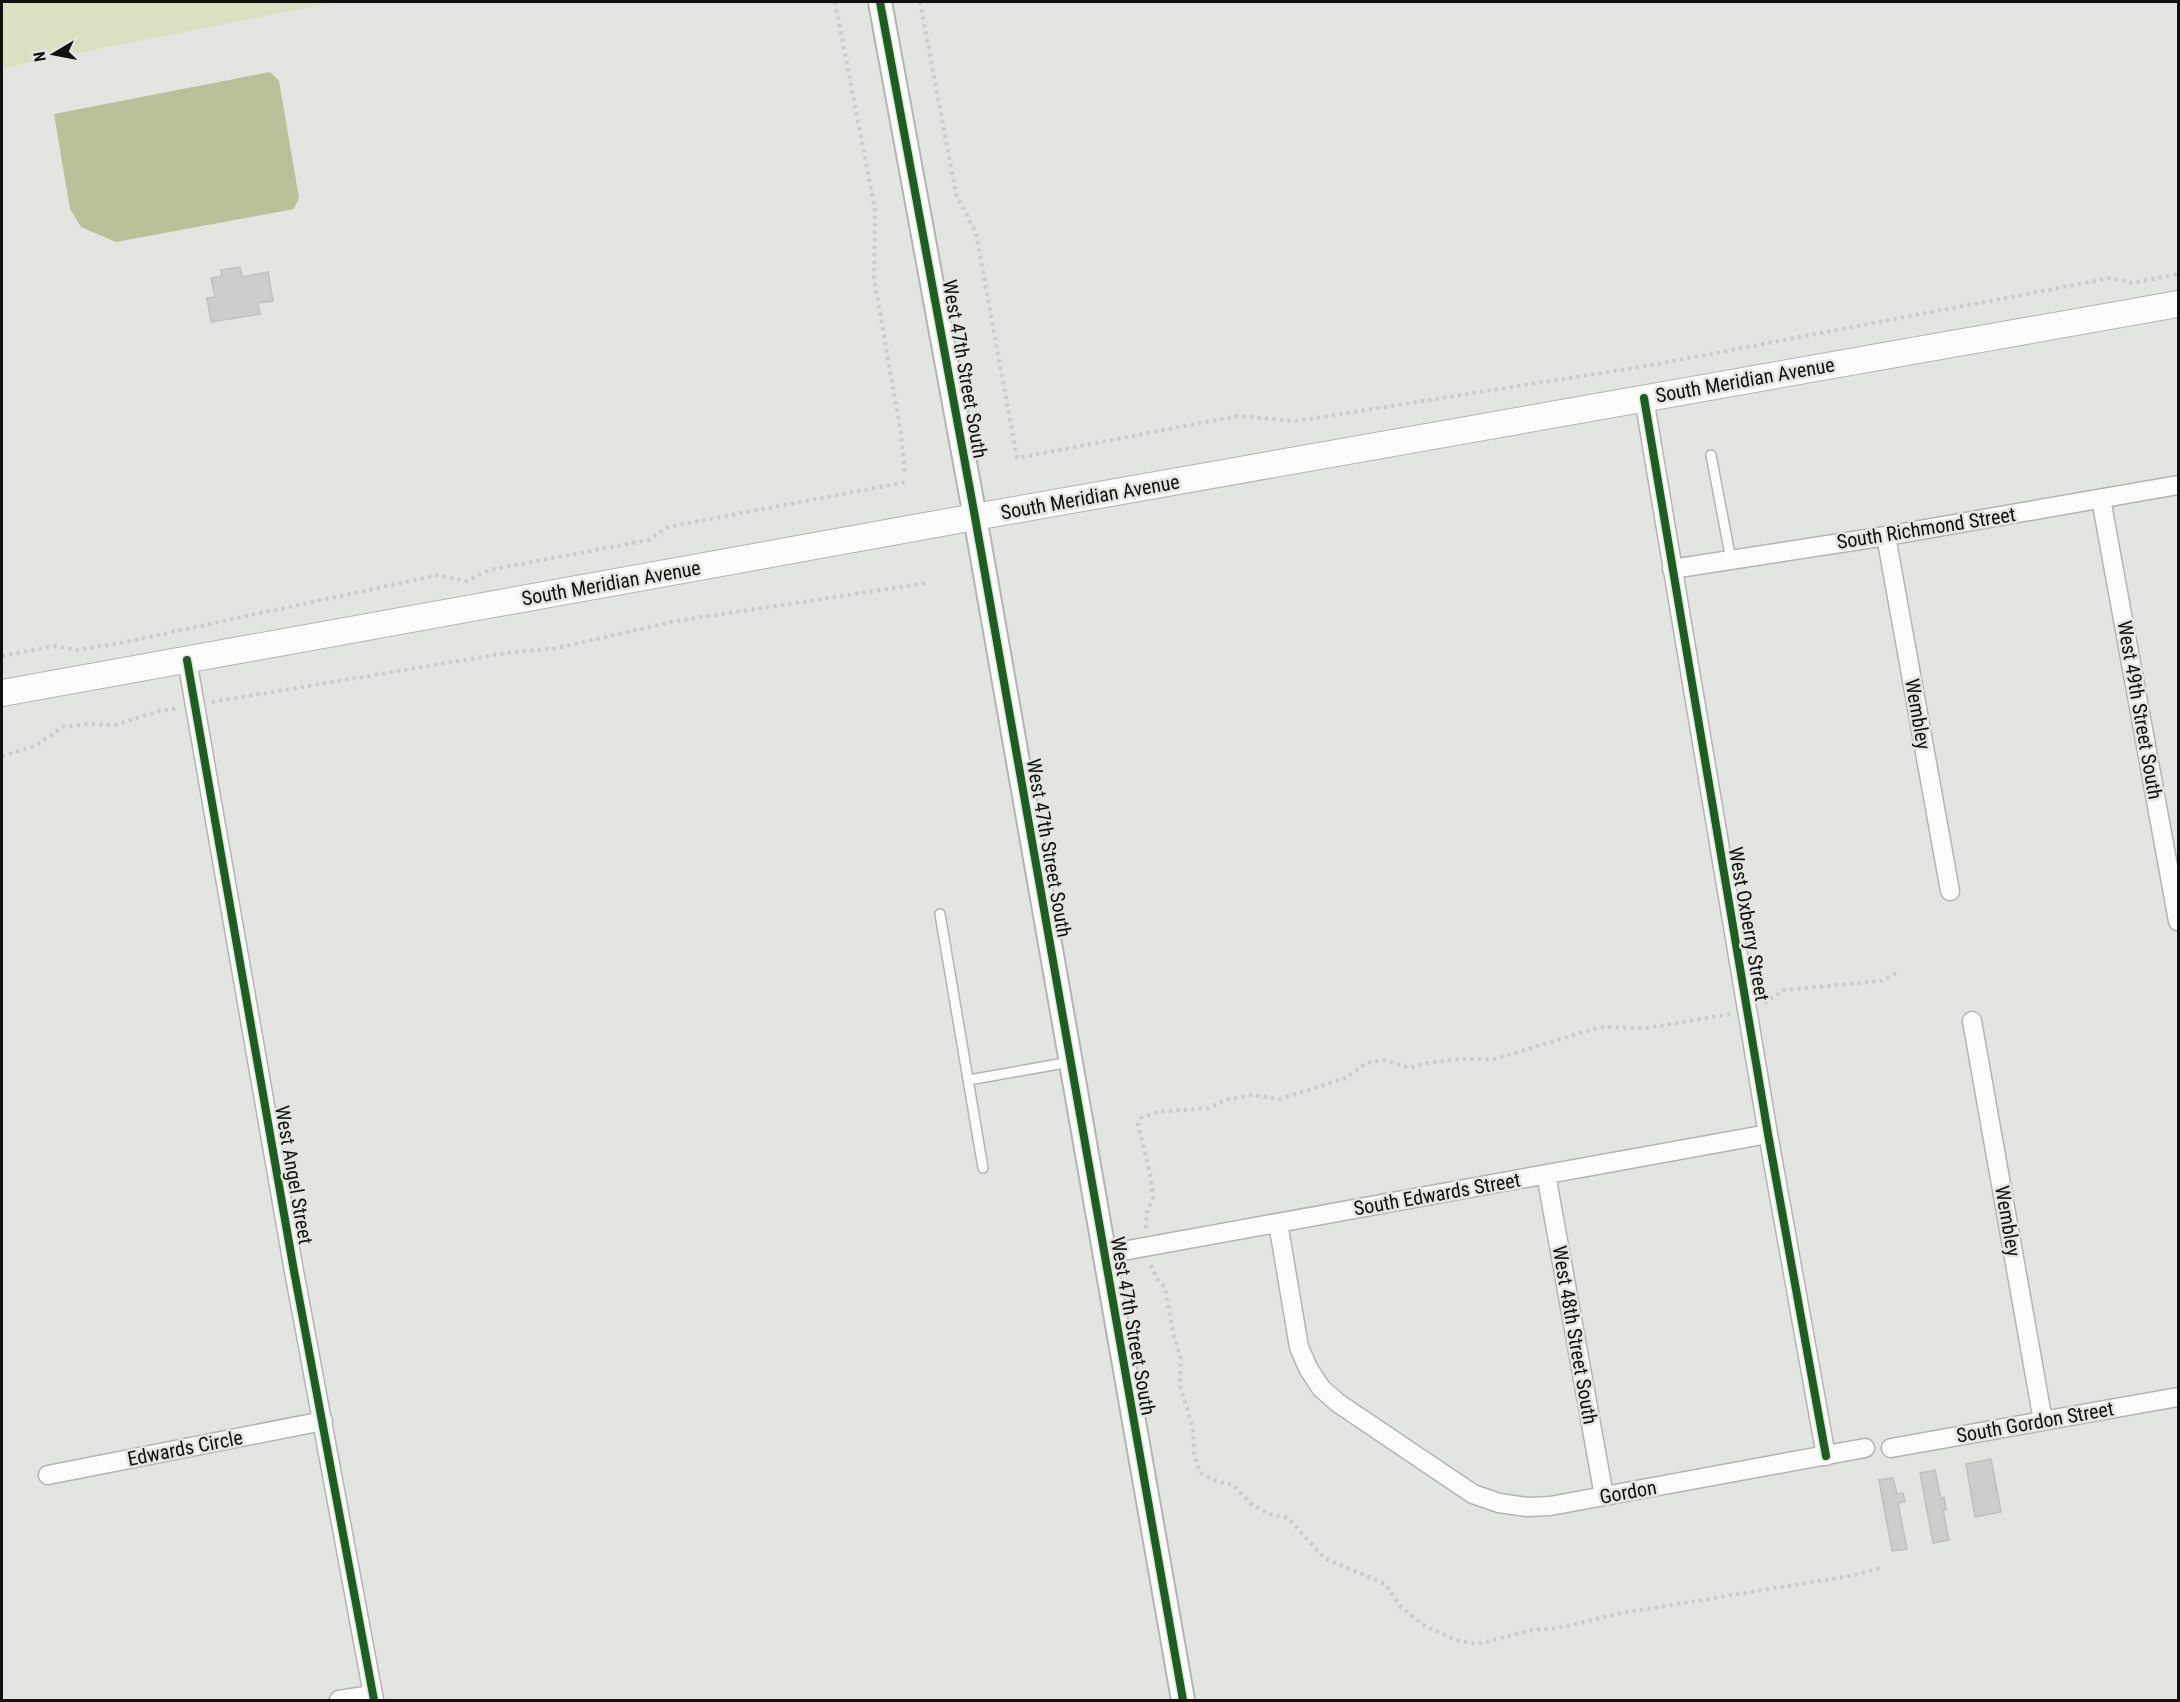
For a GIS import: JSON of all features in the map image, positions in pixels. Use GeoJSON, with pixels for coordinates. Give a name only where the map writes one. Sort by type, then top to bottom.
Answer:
{"type":"FeatureCollection","features":[{"type":"Feature","properties":{"kind":"main road","name":"South Meridian Avenue"},"geometry":{"type":"LineString","coordinates":[[2,693],[975,517],[2178,304]]}},
{"type":"Feature","properties":{"kind":"street","name":"West 47th Street South"},"geometry":{"type":"LineString","coordinates":[[880,2],[975,517],[1183,1701]]}},
{"type":"Feature","properties":{"kind":"street","name":"West Oxberry Street"},"geometry":{"type":"LineString","coordinates":[[1644,398],[1746,1008],[1826,1455]]}},
{"type":"Feature","properties":{"kind":"street","name":"South Richmond Street"},"geometry":{"type":"LineString","coordinates":[[1672,569],[1886,536],[2178,485]]}},
{"type":"Feature","properties":{"kind":"street","name":"West 49th Street South"},"geometry":{"type":"LineString","coordinates":[[2101,499],[2178,921]]}},
{"type":"Feature","properties":{"kind":"street","name":"Wembley"},"geometry":{"type":"LineString","coordinates":[[1886,536],[1950,891]]}},
{"type":"Feature","properties":{"kind":"street","name":"West Angel Street"},"geometry":{"type":"LineString","coordinates":[[187,660],[289,1243],[373,1698]]}},
{"type":"Feature","properties":{"kind":"street","name":"Wembley"},"geometry":{"type":"LineString","coordinates":[[1972,1021],[2043,1421]]}},
{"type":"Feature","properties":{"kind":"street","name":"South Edwards Street"},"geometry":{"type":"LineString","coordinates":[[1106,1254],[1768,1134]]}},
{"type":"Feature","properties":{"kind":"street","name":"West 48th Street South"},"geometry":{"type":"LineString","coordinates":[[1546,1174],[1605,1496]]}},
{"type":"Feature","properties":{"kind":"street","name":"Gordon"},"geometry":{"type":"LineString","coordinates":[[1278,1223],[1299,1347],[1308,1368],[1321,1388],[1338,1403],[1473,1494],[1499,1503],[1527,1507],[1550,1506],[1826,1455]]}},
{"type":"Feature","properties":{"kind":"street","name":"South Gordon Street"},"geometry":{"type":"LineString","coordinates":[[1891,1448],[2178,1397]]}},
{"type":"Feature","properties":{"kind":"street","name":"Edwards Circle"},"geometry":{"type":"LineString","coordinates":[[48,1475],[323,1421]]}},
{"type":"Feature","properties":{"kind":"street"},"geometry":{"type":"LineString","coordinates":[[1826,1455],[1865,1448]]}},
{"type":"Feature","properties":{"kind":"street"},"geometry":{"type":"LineString","coordinates":[[339,1701],[373,1698]]}},
{"type":"Feature","properties":{"kind":"lane"},"geometry":{"type":"LineString","coordinates":[[1711,455],[1731,560]]}},
{"type":"Feature","properties":{"kind":"lane"},"geometry":{"type":"LineString","coordinates":[[940,914],[983,1168]]}},
{"type":"Feature","properties":{"kind":"lane"},"geometry":{"type":"LineString","coordinates":[[969,1080],[1070,1062]]}},
{"type":"Feature","properties":{"kind":"path"},"geometry":{"type":"LineString","coordinates":[[834,2],[875,210],[874,278],[901,434],[905,474]]}},
{"type":"Feature","properties":{"kind":"path"},"geometry":{"type":"LineString","coordinates":[[920,2],[956,194],[976,232],[1017,458],[1236,416],[1296,421],[1652,365],[2111,278],[2132,283],[2178,274]]}},
{"type":"Feature","properties":{"kind":"path"},"geometry":{"type":"LineString","coordinates":[[2,656],[54,646],[78,650],[122,643],[438,575],[466,581],[490,570],[648,540],[668,527],[906,482]]}},
{"type":"Feature","properties":{"kind":"path"},"geometry":{"type":"LineString","coordinates":[[2,756],[35,746],[63,727],[88,724],[115,725],[159,711],[513,652],[557,648],[676,621],[927,583]]}},
{"type":"Feature","properties":{"kind":"path"},"geometry":{"type":"LineString","coordinates":[[1880,1568],[1855,1575],[1622,1614],[1558,1628],[1532,1630],[1477,1644],[1456,1640],[1425,1626],[1401,1607],[1385,1584],[1324,1558],[1288,1518],[1269,1514],[1250,1503],[1232,1484],[1220,1482],[1200,1473],[1194,1454],[1193,1429],[1180,1385],[1181,1359],[1173,1333],[1165,1287],[1157,1279],[1147,1257],[1147,1212],[1153,1197],[1150,1173],[1138,1125],[1141,1118],[1157,1112],[1209,1108],[1225,1100],[1251,1095],[1280,1099],[1346,1078],[1366,1063],[1383,1060],[1410,1068],[1461,1059],[1495,1059],[1600,1027],[1646,1028],[1728,1015],[1768,1001],[1784,990],[1881,981],[1898,972]]}},
{"type":"Feature","properties":{"kind":"shaded area"},"geometry":{"type":"Polygon","coordinates":[[[2,2],[335,2],[2,68],[2,2]]]}},
{"type":"Feature","properties":{"kind":"shaded area"},"geometry":{"type":"Polygon","coordinates":[[[270,72],[279,81],[299,198],[294,209],[116,242],[81,227],[70,209],[54,114],[270,72]]]}},
{"type":"Feature","properties":{"kind":"building"},"geometry":{"type":"Polygon","coordinates":[[[240,267],[242,277],[268,272],[273,301],[258,303],[260,314],[211,322],[207,298],[215,297],[211,278],[222,276],[221,270],[240,267]]]}},
{"type":"Feature","properties":{"kind":"building"},"geometry":{"type":"Polygon","coordinates":[[[1991,1459],[2001,1512],[1975,1517],[1966,1464],[1991,1459]]]}},
{"type":"Feature","properties":{"kind":"building"},"geometry":{"type":"Polygon","coordinates":[[[1935,1470],[1941,1499],[1944,1497],[1946,1510],[1943,1510],[1949,1540],[1933,1543],[1920,1473],[1935,1470]]]}},
{"type":"Feature","properties":{"kind":"building"},"geometry":{"type":"Polygon","coordinates":[[[1893,1478],[1897,1494],[1903,1493],[1905,1502],[1898,1503],[1907,1549],[1892,1551],[1879,1480],[1893,1478]]]}},
{"type":"Feature","properties":{"kind":"cycle path"},"geometry":{"type":"LineString","coordinates":[[880,2],[975,517],[1183,1700]]}},
{"type":"Feature","properties":{"kind":"cycle path"},"geometry":{"type":"LineString","coordinates":[[1644,398],[1768,1134],[1826,1456]]}},
{"type":"Feature","properties":{"kind":"cycle path"},"geometry":{"type":"LineString","coordinates":[[187,660],[294,1271],[374,1700]]}}]}
